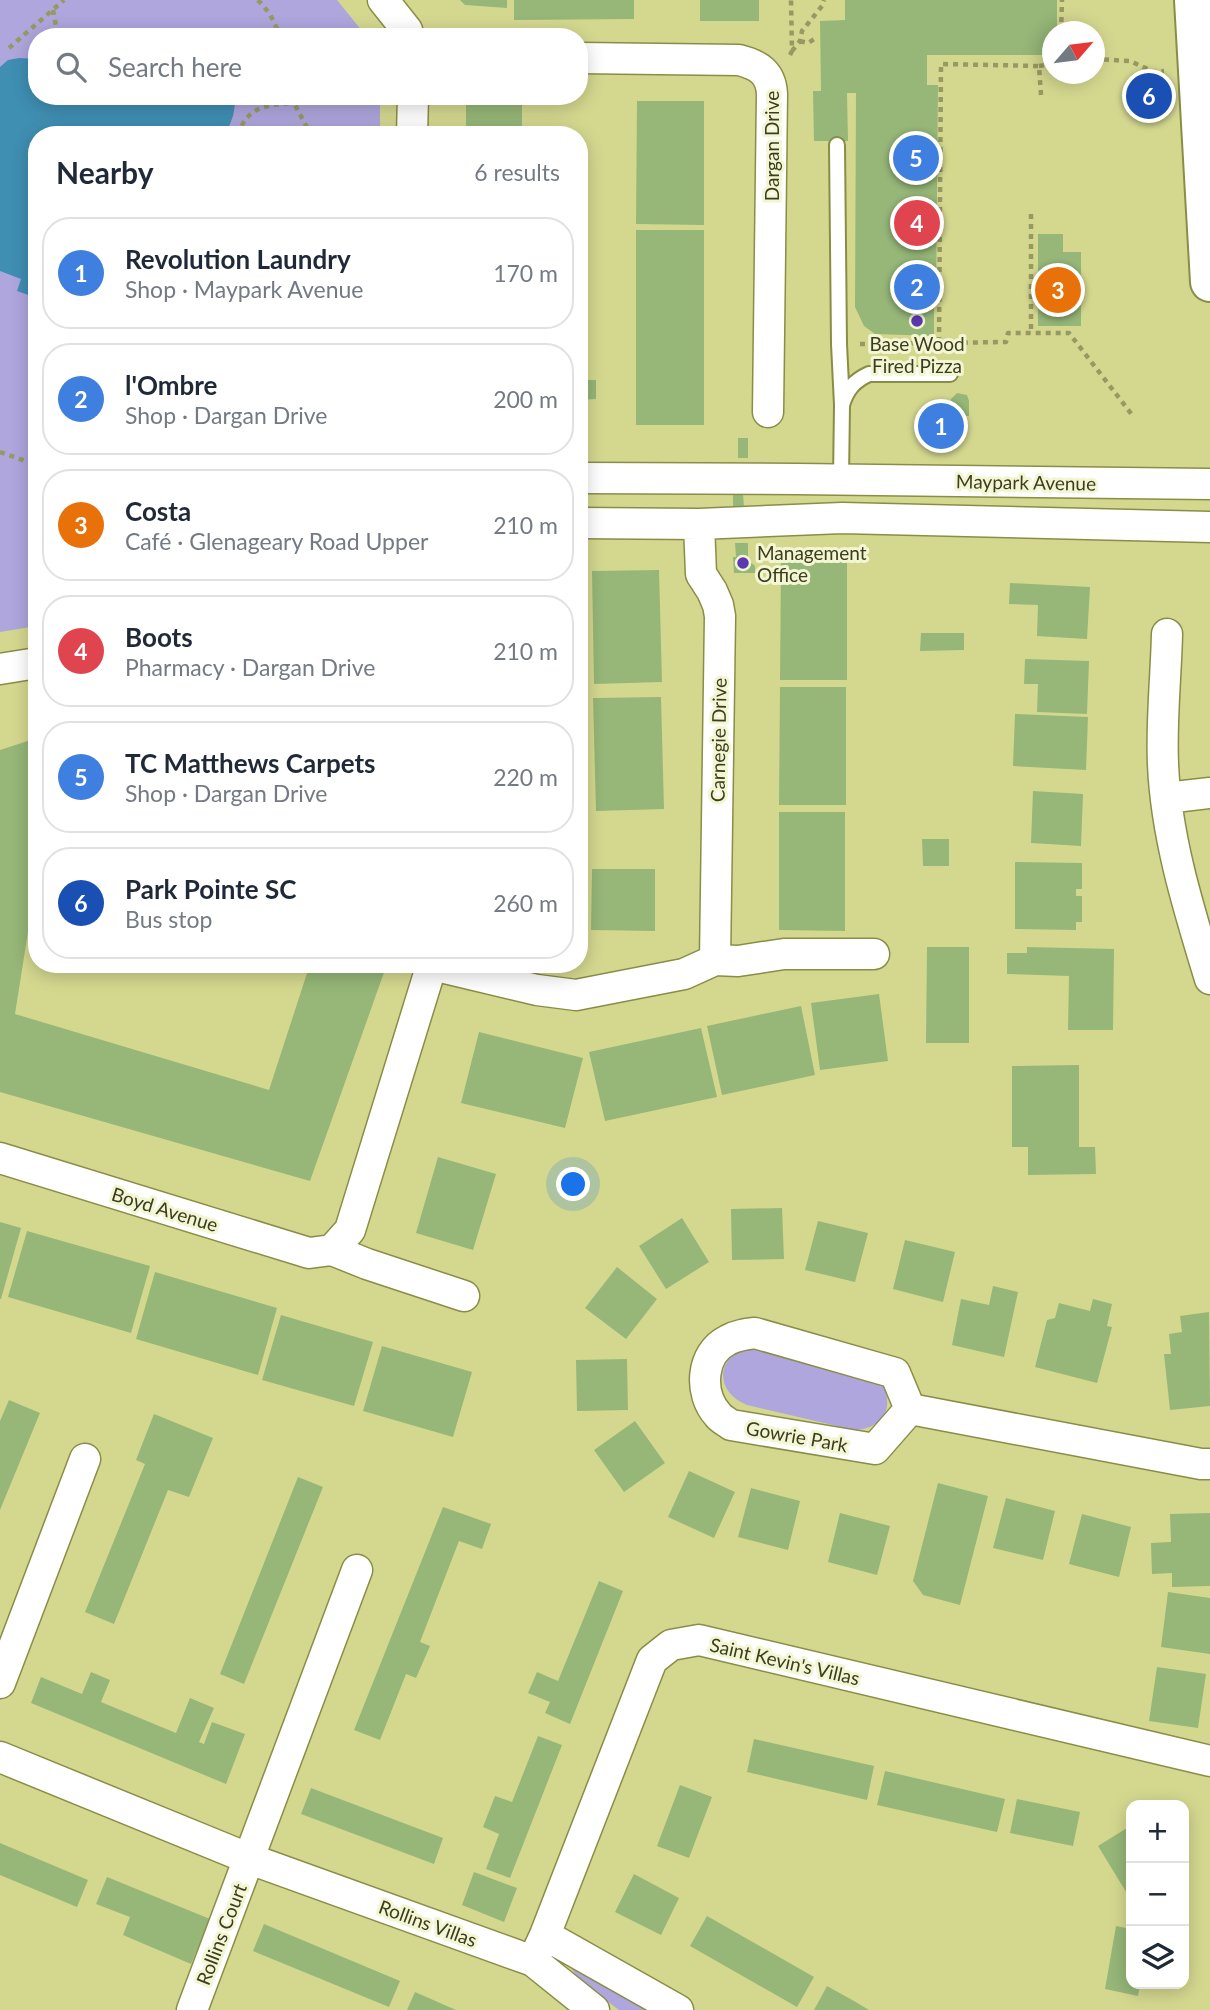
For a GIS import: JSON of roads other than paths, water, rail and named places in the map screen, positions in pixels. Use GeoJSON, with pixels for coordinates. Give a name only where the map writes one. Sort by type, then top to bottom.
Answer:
{"type":"FeatureCollection","features":[{"type":"Feature","properties":{"kind":"main road"},"geometry":{"type":"LineString","coordinates":[[1194,0],[1204,66],[1210,282]]}},
{"type":"Feature","properties":{"kind":"street"},"geometry":{"type":"LineString","coordinates":[[383,0],[405,28]]}},
{"type":"Feature","properties":{"kind":"street","name":"Dargan Drive"},"geometry":{"type":"LineString","coordinates":[[588,58],[739,60],[763,69],[771,79],[768,412]]}},
{"type":"Feature","properties":{"kind":"street"},"geometry":{"type":"LineString","coordinates":[[412,126],[413,105]]}},
{"type":"Feature","properties":{"kind":"street","name":"Maypark Avenue"},"geometry":{"type":"LineString","coordinates":[[588,478],[1210,484]]}},
{"type":"Feature","properties":{"kind":"street"},"geometry":{"type":"LineString","coordinates":[[841,480],[842,518]]}},
{"type":"Feature","properties":{"kind":"street","name":"Maypark Avenue"},"geometry":{"type":"LineString","coordinates":[[588,523],[699,524],[842,518],[1210,527]]}},
{"type":"Feature","properties":{"kind":"street","name":"Carnegie Drive"},"geometry":{"type":"LineString","coordinates":[[699,524],[701,574],[712,591],[720,616],[715,960]]}},
{"type":"Feature","properties":{"kind":"street"},"geometry":{"type":"LineString","coordinates":[[1167,634],[1163,765],[1166,797],[1189,910],[1210,979]]}},
{"type":"Feature","properties":{"kind":"street"},"geometry":{"type":"LineString","coordinates":[[0,669],[28,664]]}},
{"type":"Feature","properties":{"kind":"street"},"geometry":{"type":"LineString","coordinates":[[1166,797],[1210,793]]}},
{"type":"Feature","properties":{"kind":"street"},"geometry":{"type":"LineString","coordinates":[[466,973],[537,990],[576,995],[684,974],[715,960],[738,961],[784,954],[874,954]]}},
{"type":"Feature","properties":{"kind":"street"},"geometry":{"type":"LineString","coordinates":[[332,1250],[350,1230],[430,973]]}},
{"type":"Feature","properties":{"kind":"street","name":"Boyd Avenue"},"geometry":{"type":"LineString","coordinates":[[0,1158],[309,1253],[332,1250],[464,1296]]}},
{"type":"Feature","properties":{"kind":"street","name":"Gowrie Park"},"geometry":{"type":"LineString","coordinates":[[755,1333],[895,1373],[910,1409],[875,1449],[731,1425],[718,1415],[710,1403],[705,1387],[705,1368],[713,1352],[726,1340],[755,1333]]}},
{"type":"Feature","properties":{"kind":"street"},"geometry":{"type":"LineString","coordinates":[[910,1409],[1210,1464]]}},
{"type":"Feature","properties":{"kind":"street"},"geometry":{"type":"LineString","coordinates":[[0,1683],[85,1459]]}},
{"type":"Feature","properties":{"kind":"street"},"geometry":{"type":"LineString","coordinates":[[250,1859],[357,1570]]}},
{"type":"Feature","properties":{"kind":"street","name":"Saint Kevin's Villas"},"geometry":{"type":"LineString","coordinates":[[539,1948],[652,1660],[671,1645],[699,1640],[1210,1761]]}},
{"type":"Feature","properties":{"kind":"street","name":"Rollins Villas"},"geometry":{"type":"LineString","coordinates":[[0,1757],[250,1859],[539,1948],[594,2010]]}},
{"type":"Feature","properties":{"kind":"street","name":"Rollins Court"},"geometry":{"type":"LineString","coordinates":[[192,2010],[250,1859]]}},
{"type":"Feature","properties":{"kind":"street"},"geometry":{"type":"LineString","coordinates":[[539,1948],[678,2010]]}},
{"type":"Feature","properties":{"kind":"lane"},"geometry":{"type":"LineString","coordinates":[[837,145],[841,480]]}},
{"type":"Feature","properties":{"kind":"lane"},"geometry":{"type":"LineString","coordinates":[[842,405],[851,386],[869,374],[950,374]]}},
{"type":"Feature","properties":{"kind":"water"},"geometry":{"type":"Polygon","coordinates":[[[28,58],[28,105],[235,105],[229,126],[28,126],[28,295],[17,291],[21,279],[0,271],[0,67],[8,60],[28,58]]]}},
{"type":"Feature","properties":{"kind":"place","name":"Park Pointe SC"},"geometry":{"type":"Point","coordinates":[1149,96]}},
{"type":"Feature","properties":{"kind":"place","name":"TC Matthews Carpets"},"geometry":{"type":"Point","coordinates":[916,158]}},
{"type":"Feature","properties":{"kind":"place","name":"Boots"},"geometry":{"type":"Point","coordinates":[917,223]}},
{"type":"Feature","properties":{"kind":"place","name":"l'Ombre"},"geometry":{"type":"Point","coordinates":[917,287]}},
{"type":"Feature","properties":{"kind":"place","name":"Costa"},"geometry":{"type":"Point","coordinates":[1058,290]}},
{"type":"Feature","properties":{"kind":"place","name":"Base Wood Fired Pizza"},"geometry":{"type":"Point","coordinates":[917,321]}},
{"type":"Feature","properties":{"kind":"place","name":"Revolution Laundry"},"geometry":{"type":"Point","coordinates":[941,426]}},
{"type":"Feature","properties":{"kind":"place","name":"Management Office"},"geometry":{"type":"Point","coordinates":[743,563]}}]}
